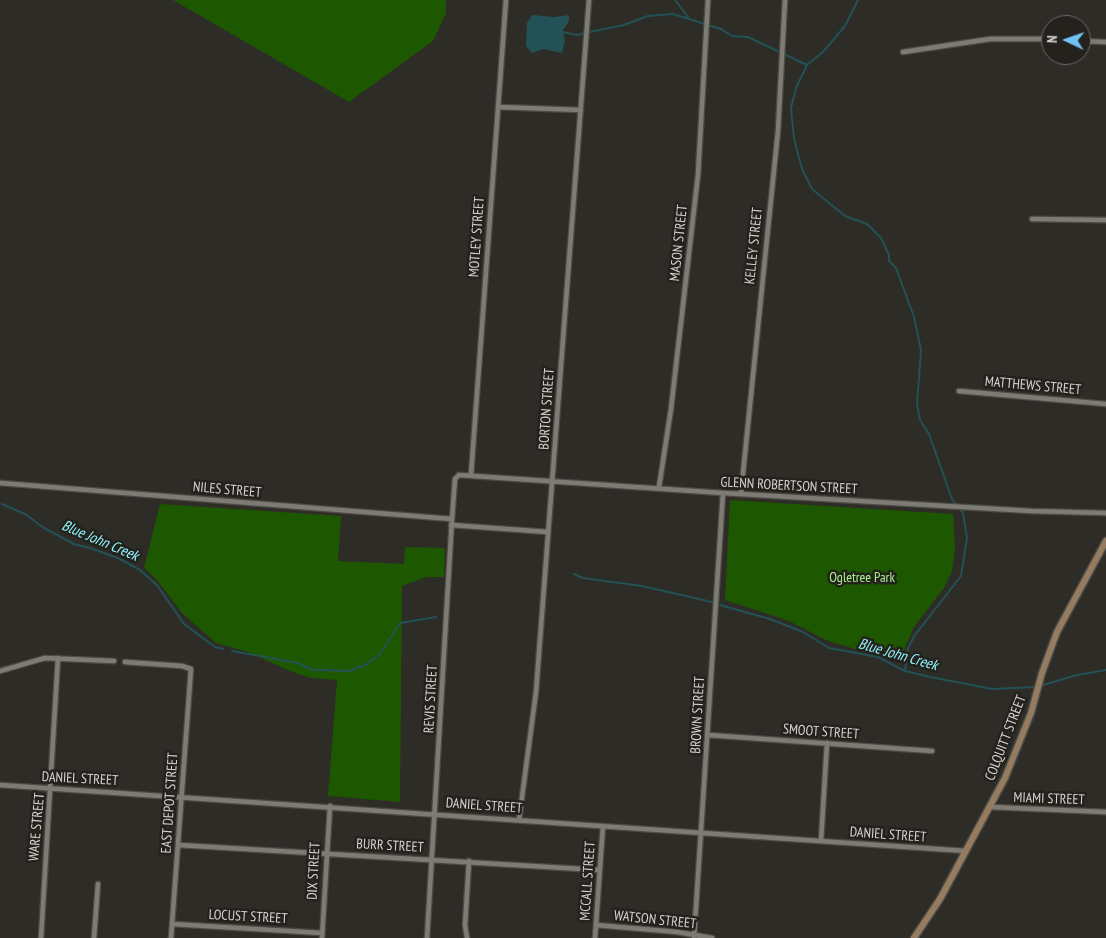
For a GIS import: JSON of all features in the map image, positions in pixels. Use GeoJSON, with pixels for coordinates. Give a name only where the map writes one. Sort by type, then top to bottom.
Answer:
{"type":"FeatureCollection","features":[{"type":"Feature","properties":{"kind":"street","name":"MOTLEY STREET"},"geometry":{"type":"LineString","coordinates":[[471,476],[506,0]]}},
{"type":"Feature","properties":{"kind":"street","name":"BORTON STREET"},"geometry":{"type":"LineString","coordinates":[[519,820],[536,692],[589,0]]}},
{"type":"Feature","properties":{"kind":"street","name":"MASON STREET"},"geometry":{"type":"LineString","coordinates":[[659,488],[671,410],[698,175],[708,0]]}},
{"type":"Feature","properties":{"kind":"street","name":"KELLEY STREET"},"geometry":{"type":"LineString","coordinates":[[741,493],[778,131],[785,0]]}},
{"type":"Feature","properties":{"kind":"street"},"geometry":{"type":"LineString","coordinates":[[903,52],[990,39],[1041,39]]}},
{"type":"Feature","properties":{"kind":"street"},"geometry":{"type":"LineString","coordinates":[[1091,41],[1106,42]]}},
{"type":"Feature","properties":{"kind":"street"},"geometry":{"type":"LineString","coordinates":[[498,107],[580,110]]}},
{"type":"Feature","properties":{"kind":"street"},"geometry":{"type":"LineString","coordinates":[[1032,219],[1106,220]]}},
{"type":"Feature","properties":{"kind":"street","name":"MATTHEWS STREET"},"geometry":{"type":"LineString","coordinates":[[959,391],[1106,404]]}},
{"type":"Feature","properties":{"kind":"street","name":"REVIS STREET"},"geometry":{"type":"LineString","coordinates":[[427,938],[455,479],[459,475],[471,476]]}},
{"type":"Feature","properties":{"kind":"street","name":"GLENN ROBERTSON STREET"},"geometry":{"type":"LineString","coordinates":[[471,476],[1031,511],[1106,513]]}},
{"type":"Feature","properties":{"kind":"street","name":"NILES STREET"},"geometry":{"type":"LineString","coordinates":[[0,483],[548,532]]}},
{"type":"Feature","properties":{"kind":"street","name":"BROWN STREET"},"geometry":{"type":"LineString","coordinates":[[694,936],[723,493]]}},
{"type":"Feature","properties":{"kind":"street","name":"COLQUITT STREET"},"geometry":{"type":"LineString","coordinates":[[914,938],[940,899],[990,807],[1020,743],[1057,632],[1106,540]]}},
{"type":"Feature","properties":{"kind":"street"},"geometry":{"type":"LineString","coordinates":[[0,671],[45,658],[114,661]]}},
{"type":"Feature","properties":{"kind":"street","name":"WARE STREET"},"geometry":{"type":"LineString","coordinates":[[41,938],[58,658]]}},
{"type":"Feature","properties":{"kind":"street","name":"EAST DEPOT STREET"},"geometry":{"type":"LineString","coordinates":[[125,662],[182,666],[191,669],[171,938]]}},
{"type":"Feature","properties":{"kind":"street","name":"SMOOT STREET"},"geometry":{"type":"LineString","coordinates":[[708,735],[932,751]]}},
{"type":"Feature","properties":{"kind":"street"},"geometry":{"type":"LineString","coordinates":[[821,841],[828,743]]}},
{"type":"Feature","properties":{"kind":"street","name":"DANIEL STREET"},"geometry":{"type":"LineString","coordinates":[[0,784],[966,851]]}},
{"type":"Feature","properties":{"kind":"street","name":"DIX STREET"},"geometry":{"type":"LineString","coordinates":[[322,935],[330,806]]}},
{"type":"Feature","properties":{"kind":"street","name":"MIAMI STREET"},"geometry":{"type":"LineString","coordinates":[[990,807],[1106,812]]}},
{"type":"Feature","properties":{"kind":"street","name":"MCCALL STREET"},"geometry":{"type":"LineString","coordinates":[[595,938],[603,826]]}},
{"type":"Feature","properties":{"kind":"street","name":"BURR STREET"},"geometry":{"type":"LineString","coordinates":[[178,845],[599,870]]}},
{"type":"Feature","properties":{"kind":"street"},"geometry":{"type":"LineString","coordinates":[[467,938],[465,916],[469,861]]}},
{"type":"Feature","properties":{"kind":"street"},"geometry":{"type":"LineString","coordinates":[[94,938],[98,884]]}},
{"type":"Feature","properties":{"kind":"street","name":"LOCUST STREET"},"geometry":{"type":"LineString","coordinates":[[172,924],[322,935]]}},
{"type":"Feature","properties":{"kind":"street","name":"WATSON STREET"},"geometry":{"type":"LineString","coordinates":[[596,925],[712,938]]}},
{"type":"Feature","properties":{"kind":"green space"},"geometry":{"type":"Polygon","coordinates":[[[173,0],[446,0],[446,13],[433,41],[349,102],[173,0]]]}},
{"type":"Feature","properties":{"kind":"green space","name":"Ogletree Park"},"geometry":{"type":"Polygon","coordinates":[[[730,500],[953,514],[955,550],[952,571],[944,588],[914,627],[899,662],[828,641],[789,621],[725,600],[730,500]]]}},
{"type":"Feature","properties":{"kind":"green space"},"geometry":{"type":"Polygon","coordinates":[[[160,504],[341,516],[338,561],[404,564],[405,547],[445,548],[444,577],[426,577],[402,586],[400,802],[328,796],[337,680],[311,678],[290,671],[248,652],[216,643],[182,613],[157,580],[144,568],[160,504]]]}},
{"type":"Feature","properties":{"kind":"water"},"geometry":{"type":"Polygon","coordinates":[[[532,15],[554,17],[569,15],[569,21],[563,30],[565,40],[562,53],[543,49],[532,53],[526,46],[527,23],[532,15]]]}},
{"type":"Feature","properties":{"kind":"waterway"},"geometry":{"type":"LineString","coordinates":[[675,0],[688,17]]}},
{"type":"Feature","properties":{"kind":"waterway"},"geometry":{"type":"LineString","coordinates":[[858,0],[845,26],[823,52],[807,65],[796,88],[791,108],[794,139],[802,169],[812,189],[845,216],[867,224],[881,238],[889,255],[889,261],[896,268],[914,317],[921,350],[917,404],[920,420],[929,434],[952,499],[963,513],[967,538],[961,576],[915,635],[908,648],[905,671]]}},
{"type":"Feature","properties":{"kind":"waterway"},"geometry":{"type":"LineString","coordinates":[[563,32],[576,35],[624,25],[648,16],[673,14],[721,29],[732,36],[748,37],[807,65]]}},
{"type":"Feature","properties":{"kind":"waterway","name":"Blue John Creek"},"geometry":{"type":"LineString","coordinates":[[2,504],[25,514],[44,528],[74,544],[118,558],[140,570],[157,585],[184,624],[215,647],[223,649]]}},
{"type":"Feature","properties":{"kind":"waterway","name":"Blue John Creek"},"geometry":{"type":"LineString","coordinates":[[574,574],[583,578],[642,586],[712,602]]}},
{"type":"Feature","properties":{"kind":"waterway","name":"Blue John Creek"},"geometry":{"type":"LineString","coordinates":[[720,605],[770,619],[803,632],[829,648],[878,657],[905,671],[992,689],[1035,687]]}},
{"type":"Feature","properties":{"kind":"waterway","name":"Blue John Creek"},"geometry":{"type":"LineString","coordinates":[[232,651],[298,663],[313,670],[350,671],[367,664],[379,655],[400,623],[436,617]]}},
{"type":"Feature","properties":{"kind":"waterway","name":"Blue John Creek"},"geometry":{"type":"LineString","coordinates":[[1040,686],[1077,675],[1106,670]]}}]}
